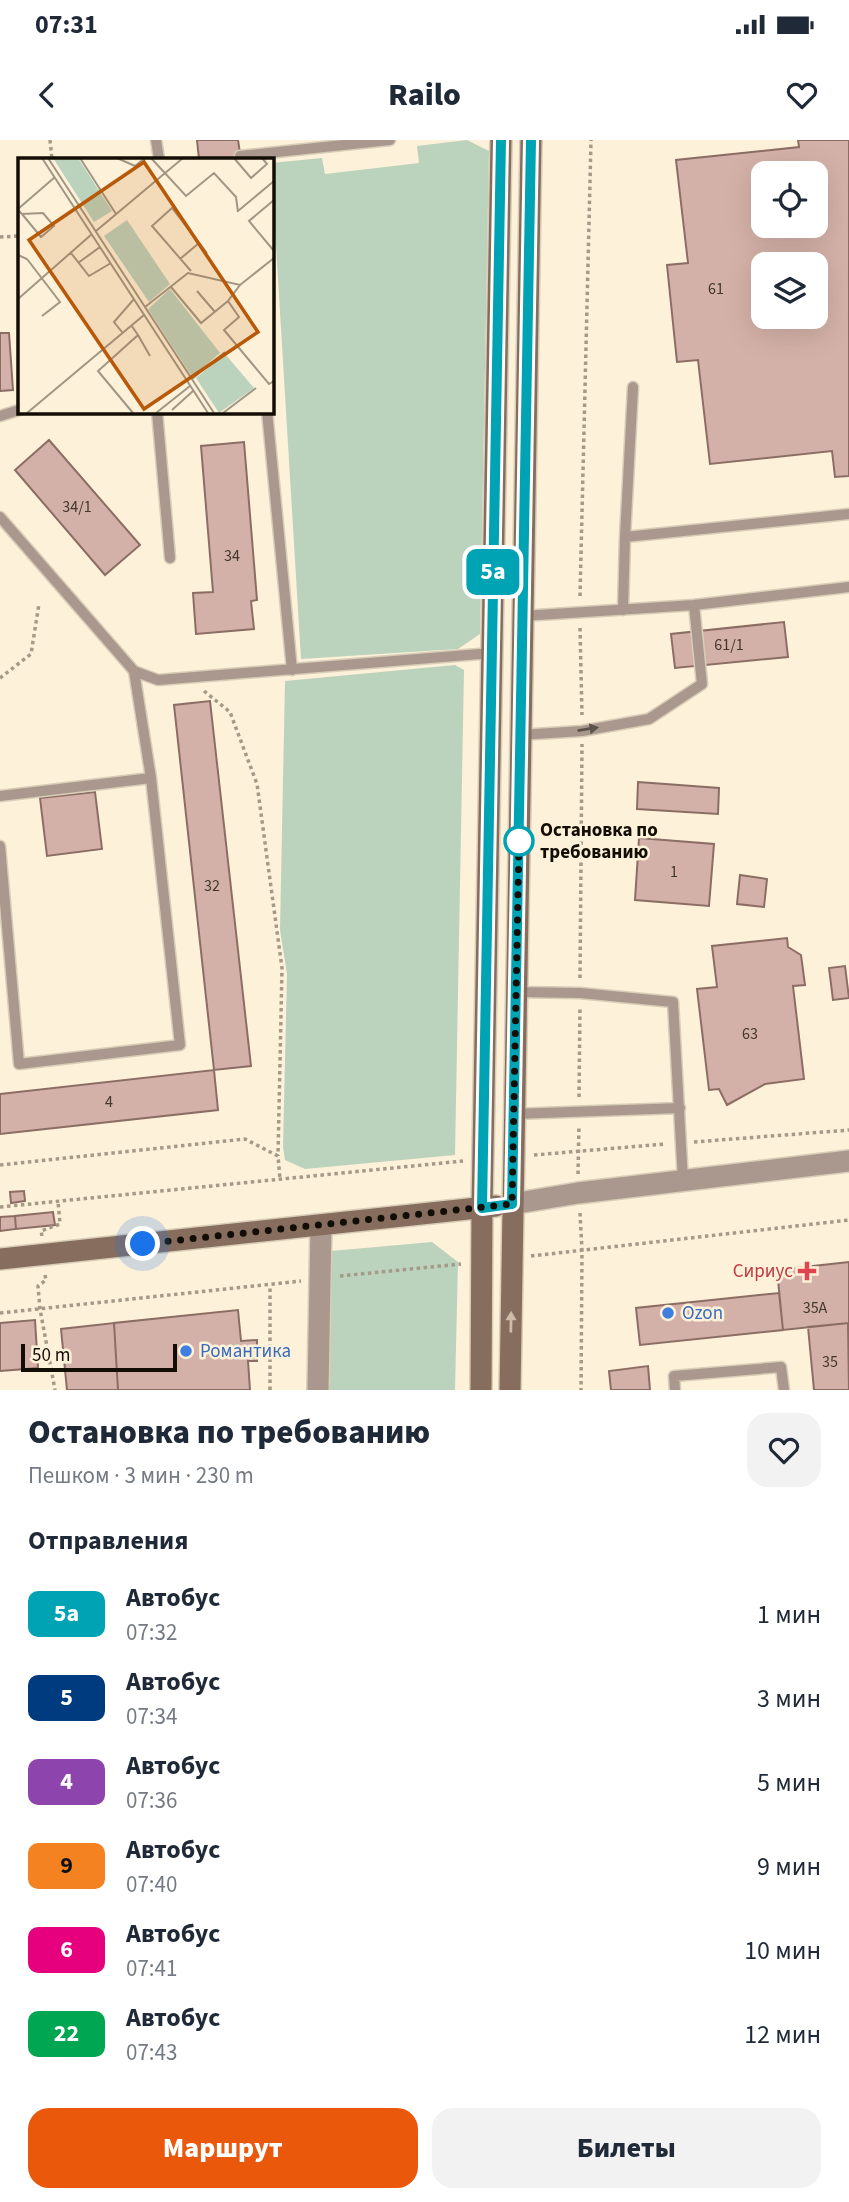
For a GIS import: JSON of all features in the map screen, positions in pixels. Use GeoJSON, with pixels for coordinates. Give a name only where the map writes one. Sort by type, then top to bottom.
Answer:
{"type":"FeatureCollection","features":[{"type":"Feature","properties":{"kind":"main road"},"geometry":{"type":"LineString","coordinates":[[481,1390],[501,140]]}},
{"type":"Feature","properties":{"kind":"main road"},"geometry":{"type":"LineString","coordinates":[[509,1390],[531,140]]}},
{"type":"Feature","properties":{"kind":"main road"},"geometry":{"type":"LineString","coordinates":[[0,1259],[512,1204]]}},
{"type":"Feature","properties":{"kind":"street"},"geometry":{"type":"LineString","coordinates":[[512,1204],[578,1193],[849,1161]]}},
{"type":"Feature","properties":{"kind":"street"},"geometry":{"type":"LineString","coordinates":[[318,1390],[321,1225]]}},
{"type":"Feature","properties":{"kind":"lane"},"geometry":{"type":"LineString","coordinates":[[156,140],[159,158]]}},
{"type":"Feature","properties":{"kind":"lane"},"geometry":{"type":"LineString","coordinates":[[240,156],[390,140]]}},
{"type":"Feature","properties":{"kind":"lane"},"geometry":{"type":"LineString","coordinates":[[623,610],[633,387]]}},
{"type":"Feature","properties":{"kind":"lane"},"geometry":{"type":"LineString","coordinates":[[0,416],[18,410]]}},
{"type":"Feature","properties":{"kind":"lane"},"geometry":{"type":"LineString","coordinates":[[157,413],[170,558]]}},
{"type":"Feature","properties":{"kind":"lane"},"geometry":{"type":"LineString","coordinates":[[267,413],[292,670]]}},
{"type":"Feature","properties":{"kind":"lane"},"geometry":{"type":"LineString","coordinates":[[625,537],[849,514]]}},
{"type":"Feature","properties":{"kind":"lane"},"geometry":{"type":"LineString","coordinates":[[0,517],[134,671],[158,680],[492,653]]}},
{"type":"Feature","properties":{"kind":"lane"},"geometry":{"type":"LineString","coordinates":[[523,615],[694,605],[849,587]]}},
{"type":"Feature","properties":{"kind":"lane"},"geometry":{"type":"LineString","coordinates":[[520,735],[582,731],[649,719],[702,684],[694,605]]}},
{"type":"Feature","properties":{"kind":"lane"},"geometry":{"type":"LineString","coordinates":[[0,846],[19,1064],[180,1045],[151,778],[134,671]]}},
{"type":"Feature","properties":{"kind":"lane"},"geometry":{"type":"LineString","coordinates":[[0,796],[151,778]]}},
{"type":"Feature","properties":{"kind":"lane"},"geometry":{"type":"LineString","coordinates":[[516,992],[580,993],[673,1002],[683,1181]]}},
{"type":"Feature","properties":{"kind":"lane"},"geometry":{"type":"LineString","coordinates":[[514,1114],[680,1108]]}},
{"type":"Feature","properties":{"kind":"lane"},"geometry":{"type":"LineString","coordinates":[[675,1390],[674,1376],[781,1367],[784,1390]]}},
{"type":"Feature","properties":{"kind":"path"},"geometry":{"type":"LineString","coordinates":[[50,140],[52,158]]}},
{"type":"Feature","properties":{"kind":"path"},"geometry":{"type":"LineString","coordinates":[[581,1390],[582,1250],[578,1150],[582,731],[579,613],[592,140]]}},
{"type":"Feature","properties":{"kind":"path"},"geometry":{"type":"LineString","coordinates":[[0,237],[18,236]]}},
{"type":"Feature","properties":{"kind":"path"},"geometry":{"type":"LineString","coordinates":[[0,678],[31,654],[39,604]]}},
{"type":"Feature","properties":{"kind":"path"},"geometry":{"type":"LineString","coordinates":[[187,679],[230,712],[257,784],[282,968],[278,1156],[280,1179]]}},
{"type":"Feature","properties":{"kind":"path"},"geometry":{"type":"LineString","coordinates":[[513,1156],[849,1130]]}},
{"type":"Feature","properties":{"kind":"path"},"geometry":{"type":"LineString","coordinates":[[0,1165],[245,1139],[278,1156]]}},
{"type":"Feature","properties":{"kind":"path"},"geometry":{"type":"LineString","coordinates":[[0,1207],[483,1159]]}},
{"type":"Feature","properties":{"kind":"path"},"geometry":{"type":"LineString","coordinates":[[55,1390],[38,1286],[46,1280],[41,1231],[60,1224],[58,1201]]}},
{"type":"Feature","properties":{"kind":"path"},"geometry":{"type":"LineString","coordinates":[[512,1259],[849,1220]]}},
{"type":"Feature","properties":{"kind":"path"},"geometry":{"type":"LineString","coordinates":[[0,1314],[483,1262]]}},
{"type":"Feature","properties":{"kind":"path"},"geometry":{"type":"LineString","coordinates":[[270,1286],[270,1390]]}},
{"type":"Feature","properties":{"kind":"green space"},"geometry":{"type":"Polygon","coordinates":[[[467,140],[489,151],[480,634],[458,649],[301,659],[273,163],[322,158],[325,174],[419,163],[417,146],[467,140]]]}},
{"type":"Feature","properties":{"kind":"green space"},"geometry":{"type":"Polygon","coordinates":[[[455,665],[464,670],[455,1155],[305,1169],[285,1160],[283,1147],[287,974],[280,930],[285,681],[455,665]]]}},
{"type":"Feature","properties":{"kind":"green space"},"geometry":{"type":"Polygon","coordinates":[[[432,1242],[458,1262],[455,1390],[328,1390],[331,1251],[432,1242]]]}},
{"type":"Feature","properties":{"kind":"building"},"geometry":{"type":"Polygon","coordinates":[[[197,140],[238,140],[241,158],[199,158],[197,140]]]}},
{"type":"Feature","properties":{"kind":"building"},"geometry":{"type":"Polygon","coordinates":[[[798,140],[849,140],[849,476],[835,477],[832,451],[710,464],[698,360],[677,362],[667,265],[688,263],[676,160],[799,147],[798,140]]]}},
{"type":"Feature","properties":{"kind":"building"},"geometry":{"type":"Polygon","coordinates":[[[0,333],[9,333],[13,390],[0,391],[0,333]]]}},
{"type":"Feature","properties":{"kind":"building"},"geometry":{"type":"Polygon","coordinates":[[[49,440],[140,545],[105,575],[15,470],[49,440]]]}},
{"type":"Feature","properties":{"kind":"building"},"geometry":{"type":"Polygon","coordinates":[[[244,442],[257,600],[251,601],[254,629],[196,634],[193,593],[213,592],[201,446],[244,442]]]}},
{"type":"Feature","properties":{"kind":"building"},"geometry":{"type":"Polygon","coordinates":[[[784,622],[788,657],[675,668],[671,634],[784,622]]]}},
{"type":"Feature","properties":{"kind":"building"},"geometry":{"type":"Polygon","coordinates":[[[210,701],[251,1066],[214,1070],[174,705],[210,701]]]}},
{"type":"Feature","properties":{"kind":"building"},"geometry":{"type":"Polygon","coordinates":[[[638,782],[719,788],[718,814],[637,809],[638,782]]]}},
{"type":"Feature","properties":{"kind":"building"},"geometry":{"type":"Polygon","coordinates":[[[95,792],[102,849],[47,856],[40,798],[95,792]]]}},
{"type":"Feature","properties":{"kind":"building"},"geometry":{"type":"Polygon","coordinates":[[[639,838],[714,844],[709,906],[635,900],[639,838]]]}},
{"type":"Feature","properties":{"kind":"building"},"geometry":{"type":"Polygon","coordinates":[[[740,875],[767,879],[764,907],[737,904],[740,875]]]}},
{"type":"Feature","properties":{"kind":"building"},"geometry":{"type":"Polygon","coordinates":[[[787,938],[788,947],[801,955],[805,985],[793,986],[804,1079],[765,1084],[727,1105],[719,1089],[709,1090],[697,989],[717,987],[712,946],[787,938]]]}},
{"type":"Feature","properties":{"kind":"building"},"geometry":{"type":"Polygon","coordinates":[[[845,966],[849,998],[833,1000],[829,968],[845,966]]]}},
{"type":"Feature","properties":{"kind":"building"},"geometry":{"type":"Polygon","coordinates":[[[214,1070],[218,1110],[0,1134],[0,1094],[214,1070]]]}},
{"type":"Feature","properties":{"kind":"building"},"geometry":{"type":"Polygon","coordinates":[[[24,1191],[25,1201],[11,1203],[10,1192],[24,1191]]]}},
{"type":"Feature","properties":{"kind":"building"},"geometry":{"type":"Polygon","coordinates":[[[53,1212],[55,1225],[16,1229],[15,1216],[53,1212]]]}},
{"type":"Feature","properties":{"kind":"building"},"geometry":{"type":"Polygon","coordinates":[[[15,1216],[16,1229],[0,1231],[0,1217],[15,1216]]]}},
{"type":"Feature","properties":{"kind":"building"},"geometry":{"type":"Polygon","coordinates":[[[849,1262],[849,1323],[783,1330],[777,1270],[849,1262]]]}},
{"type":"Feature","properties":{"kind":"building"},"geometry":{"type":"Polygon","coordinates":[[[779,1293],[783,1330],[640,1345],[636,1308],[779,1293]]]}},
{"type":"Feature","properties":{"kind":"building","name":"Романтика"},"geometry":{"type":"Polygon","coordinates":[[[238,1310],[241,1341],[257,1340],[257,1361],[248,1361],[250,1390],[118,1390],[114,1323],[238,1310]]]}},
{"type":"Feature","properties":{"kind":"building"},"geometry":{"type":"Polygon","coordinates":[[[35,1320],[38,1368],[0,1371],[0,1323],[35,1320]]]}},
{"type":"Feature","properties":{"kind":"building"},"geometry":{"type":"Polygon","coordinates":[[[114,1323],[118,1390],[67,1390],[61,1329],[114,1323]]]}},
{"type":"Feature","properties":{"kind":"building"},"geometry":{"type":"Polygon","coordinates":[[[848,1323],[849,1390],[814,1390],[808,1327],[848,1323]]]}},
{"type":"Feature","properties":{"kind":"building"},"geometry":{"type":"Polygon","coordinates":[[[648,1366],[650,1390],[611,1390],[609,1371],[648,1366]]]}},
{"type":"Feature","properties":{"kind":"bus line","name":"5а"},"geometry":{"type":"LineString","coordinates":[[501,140],[482,1208],[512,1204],[531,140]]}},
{"type":"Feature","properties":{"kind":"place","name":"Остановка по требованию"},"geometry":{"type":"Point","coordinates":[519,841]}},
{"type":"Feature","properties":{"kind":"place","name":"Сириус"},"geometry":{"type":"Point","coordinates":[807,1271]}},
{"type":"Feature","properties":{"kind":"place","name":"Ozon"},"geometry":{"type":"Point","coordinates":[668,1313]}},
{"type":"Feature","properties":{"kind":"place","name":"Романтика"},"geometry":{"type":"Point","coordinates":[186,1351]}},
{"type":"Feature","properties":{"kind":"route"},"geometry":{"type":"LineString","coordinates":[[143,1244],[512,1204],[519,841]]}}]}
